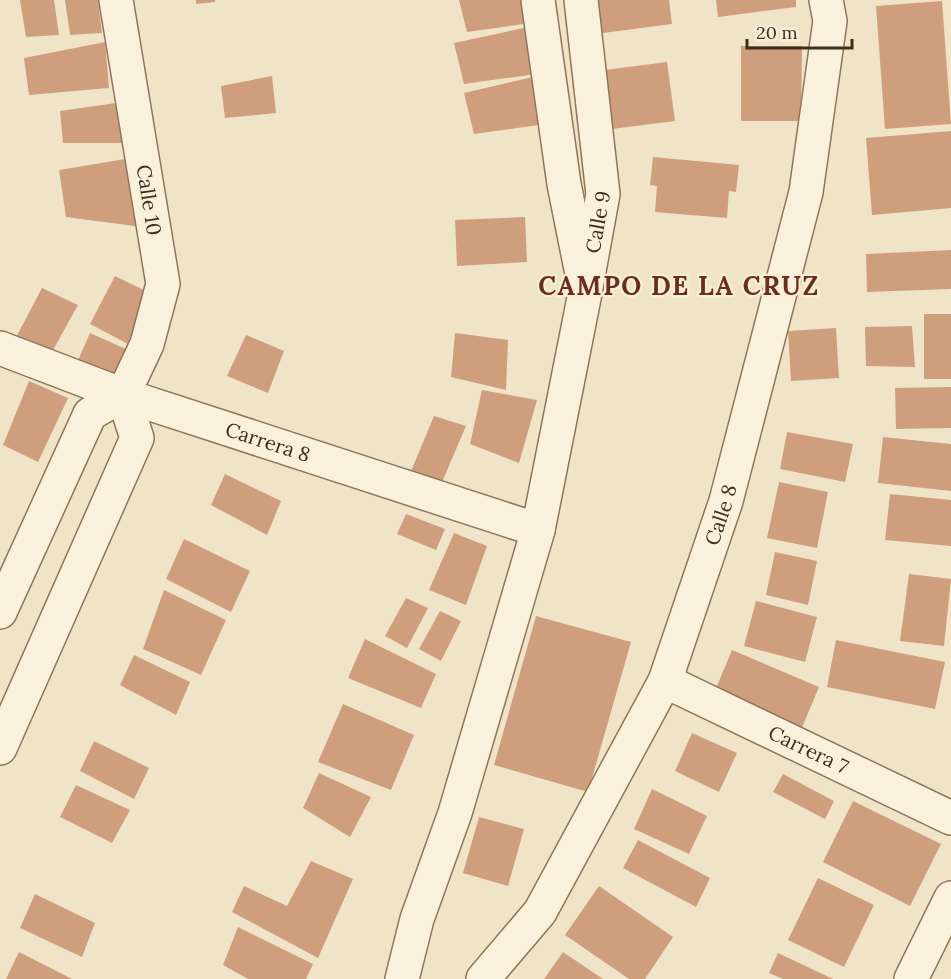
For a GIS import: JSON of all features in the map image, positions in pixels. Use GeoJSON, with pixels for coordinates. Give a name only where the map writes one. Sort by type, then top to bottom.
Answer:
{"type":"FeatureCollection","features":[{"type":"Feature","properties":{"kind":"street","name":"Calle 10"},"geometry":{"type":"LineString","coordinates":[[116,0],[163,284],[147,344],[123,395]]}},
{"type":"Feature","properties":{"kind":"street","name":"Calle 9"},"geometry":{"type":"LineString","coordinates":[[538,0],[564,184],[585,293]]}},
{"type":"Feature","properties":{"kind":"street","name":"Calle 9"},"geometry":{"type":"LineString","coordinates":[[581,0],[603,194],[585,293]]}},
{"type":"Feature","properties":{"kind":"street","name":"Calle 8"},"geometry":{"type":"LineString","coordinates":[[483,979],[540,912],[665,681],[726,501],[773,312],[806,192],[830,21],[826,0]]}},
{"type":"Feature","properties":{"kind":"street"},"geometry":{"type":"LineString","coordinates":[[402,979],[417,919],[455,813],[538,530],[585,293]]}},
{"type":"Feature","properties":{"kind":"street","name":"Carrera 8"},"geometry":{"type":"LineString","coordinates":[[0,348],[123,395],[538,530]]}},
{"type":"Feature","properties":{"kind":"street"},"geometry":{"type":"LineString","coordinates":[[0,612],[90,414],[123,395],[137,438],[0,748]]}},
{"type":"Feature","properties":{"kind":"street","name":"Carrera 7"},"geometry":{"type":"LineString","coordinates":[[665,681],[951,818]]}},
{"type":"Feature","properties":{"kind":"street"},"geometry":{"type":"LineString","coordinates":[[911,979],[951,898]]}},
{"type":"Feature","properties":{"kind":"street"},"geometry":{"type":"LineString","coordinates":[[378,979],[417,919]]}},
{"type":"Feature","properties":{"kind":"building"},"geometry":{"type":"Polygon","coordinates":[[[20,0],[54,0],[59,35],[26,37],[20,0]]]}},
{"type":"Feature","properties":{"kind":"building"},"geometry":{"type":"Polygon","coordinates":[[[65,0],[98,0],[102,33],[70,35],[65,0]]]}},
{"type":"Feature","properties":{"kind":"building"},"geometry":{"type":"Polygon","coordinates":[[[196,0],[215,0],[215,2],[196,4],[196,0]]]}},
{"type":"Feature","properties":{"kind":"building"},"geometry":{"type":"Polygon","coordinates":[[[459,0],[535,0],[539,22],[467,32],[459,0]]]}},
{"type":"Feature","properties":{"kind":"building"},"geometry":{"type":"Polygon","coordinates":[[[584,0],[669,0],[672,24],[588,35],[584,0]]]}},
{"type":"Feature","properties":{"kind":"building"},"geometry":{"type":"Polygon","coordinates":[[[716,0],[796,0],[796,7],[718,17],[716,0]]]}},
{"type":"Feature","properties":{"kind":"building"},"geometry":{"type":"Polygon","coordinates":[[[942,1],[951,124],[885,129],[876,6],[942,1]]]}},
{"type":"Feature","properties":{"kind":"building"},"geometry":{"type":"Polygon","coordinates":[[[528,27],[536,74],[464,84],[454,43],[528,27]]]}},
{"type":"Feature","properties":{"kind":"building"},"geometry":{"type":"Polygon","coordinates":[[[105,42],[109,88],[29,95],[24,58],[105,42]]]}},
{"type":"Feature","properties":{"kind":"building"},"geometry":{"type":"Polygon","coordinates":[[[741,46],[802,46],[801,121],[741,121],[741,46]]]}},
{"type":"Feature","properties":{"kind":"building"},"geometry":{"type":"Polygon","coordinates":[[[667,62],[675,121],[604,130],[597,71],[667,62]]]}},
{"type":"Feature","properties":{"kind":"building"},"geometry":{"type":"Polygon","coordinates":[[[272,76],[276,113],[225,118],[221,86],[272,76]]]}},
{"type":"Feature","properties":{"kind":"building"},"geometry":{"type":"Polygon","coordinates":[[[537,76],[546,124],[474,134],[464,93],[537,76]]]}},
{"type":"Feature","properties":{"kind":"building"},"geometry":{"type":"Polygon","coordinates":[[[123,102],[129,143],[63,143],[60,111],[123,102]]]}},
{"type":"Feature","properties":{"kind":"building"},"geometry":{"type":"Polygon","coordinates":[[[951,131],[951,208],[872,215],[866,138],[951,131]]]}},
{"type":"Feature","properties":{"kind":"building"},"geometry":{"type":"Polygon","coordinates":[[[653,157],[739,165],[736,192],[729,191],[727,218],[655,212],[657,186],[650,185],[653,157]]]}},
{"type":"Feature","properties":{"kind":"building"},"geometry":{"type":"Polygon","coordinates":[[[131,158],[142,227],[66,217],[59,170],[131,158]]]}},
{"type":"Feature","properties":{"kind":"building"},"geometry":{"type":"Polygon","coordinates":[[[525,217],[527,262],[457,266],[455,220],[525,217]]]}},
{"type":"Feature","properties":{"kind":"building"},"geometry":{"type":"Polygon","coordinates":[[[951,250],[951,289],[867,292],[866,254],[951,250]]]}},
{"type":"Feature","properties":{"kind":"building"},"geometry":{"type":"Polygon","coordinates":[[[115,276],[152,294],[128,344],[90,324],[115,276]]]}},
{"type":"Feature","properties":{"kind":"building"},"geometry":{"type":"Polygon","coordinates":[[[42,288],[78,305],[47,361],[13,343],[42,288]]]}},
{"type":"Feature","properties":{"kind":"building"},"geometry":{"type":"Polygon","coordinates":[[[924,314],[951,314],[951,379],[924,379],[924,314]]]}},
{"type":"Feature","properties":{"kind":"building"},"geometry":{"type":"Polygon","coordinates":[[[912,326],[915,367],[866,366],[865,327],[912,326]]]}},
{"type":"Feature","properties":{"kind":"building"},"geometry":{"type":"Polygon","coordinates":[[[836,328],[839,378],[791,381],[788,331],[836,328]]]}},
{"type":"Feature","properties":{"kind":"building"},"geometry":{"type":"Polygon","coordinates":[[[90,333],[128,350],[117,384],[76,365],[90,333]]]}},
{"type":"Feature","properties":{"kind":"building"},"geometry":{"type":"Polygon","coordinates":[[[455,333],[508,340],[506,390],[451,377],[455,333]]]}},
{"type":"Feature","properties":{"kind":"building"},"geometry":{"type":"Polygon","coordinates":[[[246,335],[284,351],[268,393],[227,376],[246,335]]]}},
{"type":"Feature","properties":{"kind":"building"},"geometry":{"type":"Polygon","coordinates":[[[29,381],[68,398],[38,462],[3,445],[29,381]]]}},
{"type":"Feature","properties":{"kind":"building"},"geometry":{"type":"Polygon","coordinates":[[[951,387],[951,428],[896,429],[895,388],[951,387]]]}},
{"type":"Feature","properties":{"kind":"building"},"geometry":{"type":"Polygon","coordinates":[[[482,390],[537,400],[519,463],[470,444],[482,390]]]}},
{"type":"Feature","properties":{"kind":"building"},"geometry":{"type":"Polygon","coordinates":[[[434,416],[466,426],[440,487],[409,476],[434,416]]]}},
{"type":"Feature","properties":{"kind":"building"},"geometry":{"type":"Polygon","coordinates":[[[787,432],[853,444],[845,482],[780,469],[787,432]]]}},
{"type":"Feature","properties":{"kind":"building"},"geometry":{"type":"Polygon","coordinates":[[[883,437],[951,444],[951,491],[878,483],[883,437]]]}},
{"type":"Feature","properties":{"kind":"building"},"geometry":{"type":"Polygon","coordinates":[[[225,474],[281,501],[267,535],[211,505],[225,474]]]}},
{"type":"Feature","properties":{"kind":"building"},"geometry":{"type":"Polygon","coordinates":[[[779,482],[828,492],[817,548],[767,538],[779,482]]]}},
{"type":"Feature","properties":{"kind":"building"},"geometry":{"type":"Polygon","coordinates":[[[890,494],[951,500],[951,546],[885,540],[890,494]]]}},
{"type":"Feature","properties":{"kind":"building"},"geometry":{"type":"Polygon","coordinates":[[[406,514],[445,529],[436,550],[397,534],[406,514]]]}},
{"type":"Feature","properties":{"kind":"building"},"geometry":{"type":"Polygon","coordinates":[[[454,533],[487,546],[466,605],[429,590],[454,533]]]}},
{"type":"Feature","properties":{"kind":"building"},"geometry":{"type":"Polygon","coordinates":[[[184,539],[250,571],[231,612],[166,579],[184,539]]]}},
{"type":"Feature","properties":{"kind":"building"},"geometry":{"type":"Polygon","coordinates":[[[775,552],[817,561],[808,605],[766,595],[775,552]]]}},
{"type":"Feature","properties":{"kind":"building"},"geometry":{"type":"Polygon","coordinates":[[[909,574],[951,579],[944,646],[900,641],[909,574]]]}},
{"type":"Feature","properties":{"kind":"building"},"geometry":{"type":"Polygon","coordinates":[[[164,590],[226,620],[201,675],[143,649],[164,590]]]}},
{"type":"Feature","properties":{"kind":"building"},"geometry":{"type":"Polygon","coordinates":[[[406,598],[428,608],[407,648],[385,636],[406,598]]]}},
{"type":"Feature","properties":{"kind":"building"},"geometry":{"type":"Polygon","coordinates":[[[756,601],[817,617],[805,662],[744,646],[756,601]]]}},
{"type":"Feature","properties":{"kind":"building"},"geometry":{"type":"Polygon","coordinates":[[[440,611],[461,621],[441,661],[419,649],[440,611]]]}},
{"type":"Feature","properties":{"kind":"building"},"geometry":{"type":"Polygon","coordinates":[[[536,616],[631,642],[588,792],[494,765],[536,616]]]}},
{"type":"Feature","properties":{"kind":"building"},"geometry":{"type":"Polygon","coordinates":[[[365,639],[436,674],[421,708],[348,678],[365,639]]]}},
{"type":"Feature","properties":{"kind":"building"},"geometry":{"type":"Polygon","coordinates":[[[836,640],[945,662],[935,709],[827,687],[836,640]]]}},
{"type":"Feature","properties":{"kind":"building"},"geometry":{"type":"Polygon","coordinates":[[[732,650],[819,687],[801,730],[714,693],[732,650]]]}},
{"type":"Feature","properties":{"kind":"building"},"geometry":{"type":"Polygon","coordinates":[[[134,655],[190,682],[176,715],[120,685],[134,655]]]}},
{"type":"Feature","properties":{"kind":"building"},"geometry":{"type":"Polygon","coordinates":[[[343,704],[414,735],[391,790],[318,762],[343,704]]]}},
{"type":"Feature","properties":{"kind":"building"},"geometry":{"type":"Polygon","coordinates":[[[692,733],[737,753],[719,792],[675,771],[692,733]]]}},
{"type":"Feature","properties":{"kind":"building"},"geometry":{"type":"Polygon","coordinates":[[[94,741],[149,768],[134,799],[80,771],[94,741]]]}},
{"type":"Feature","properties":{"kind":"building"},"geometry":{"type":"Polygon","coordinates":[[[319,773],[371,797],[350,837],[303,808],[319,773]]]}},
{"type":"Feature","properties":{"kind":"building"},"geometry":{"type":"Polygon","coordinates":[[[783,774],[834,801],[825,819],[773,792],[783,774]]]}},
{"type":"Feature","properties":{"kind":"building"},"geometry":{"type":"Polygon","coordinates":[[[76,785],[130,810],[112,843],[60,817],[76,785]]]}},
{"type":"Feature","properties":{"kind":"building"},"geometry":{"type":"Polygon","coordinates":[[[652,789],[707,816],[689,854],[634,829],[652,789]]]}},
{"type":"Feature","properties":{"kind":"building"},"geometry":{"type":"Polygon","coordinates":[[[853,801],[941,844],[910,906],[823,862],[853,801]]]}},
{"type":"Feature","properties":{"kind":"building"},"geometry":{"type":"Polygon","coordinates":[[[479,817],[524,829],[508,886],[463,873],[479,817]]]}},
{"type":"Feature","properties":{"kind":"building"},"geometry":{"type":"Polygon","coordinates":[[[638,840],[710,878],[696,907],[623,868],[638,840]]]}},
{"type":"Feature","properties":{"kind":"building"},"geometry":{"type":"Polygon","coordinates":[[[311,861],[353,879],[318,958],[232,912],[244,886],[287,906],[311,861]]]}},
{"type":"Feature","properties":{"kind":"building"},"geometry":{"type":"Polygon","coordinates":[[[818,878],[874,905],[844,967],[788,940],[818,878]]]}},
{"type":"Feature","properties":{"kind":"building"},"geometry":{"type":"Polygon","coordinates":[[[599,886],[673,937],[645,979],[629,979],[565,935],[599,886]]]}},
{"type":"Feature","properties":{"kind":"building"},"geometry":{"type":"Polygon","coordinates":[[[35,894],[95,923],[82,957],[20,928],[35,894]]]}},
{"type":"Feature","properties":{"kind":"building"},"geometry":{"type":"Polygon","coordinates":[[[238,927],[313,964],[306,979],[248,979],[223,965],[238,927]]]}},
{"type":"Feature","properties":{"kind":"building"},"geometry":{"type":"Polygon","coordinates":[[[19,952],[72,979],[6,979],[19,952]]]}},
{"type":"Feature","properties":{"kind":"building"},"geometry":{"type":"Polygon","coordinates":[[[563,952],[603,979],[544,979],[563,952]]]}},
{"type":"Feature","properties":{"kind":"building"},"geometry":{"type":"Polygon","coordinates":[[[778,953],[833,979],[783,979],[769,973],[778,953]]]}},
{"type":"Feature","properties":{"kind":"district","name":"CAMPO DE LA CRUZ"},"geometry":{"type":"Point","coordinates":[679,286]}}]}
